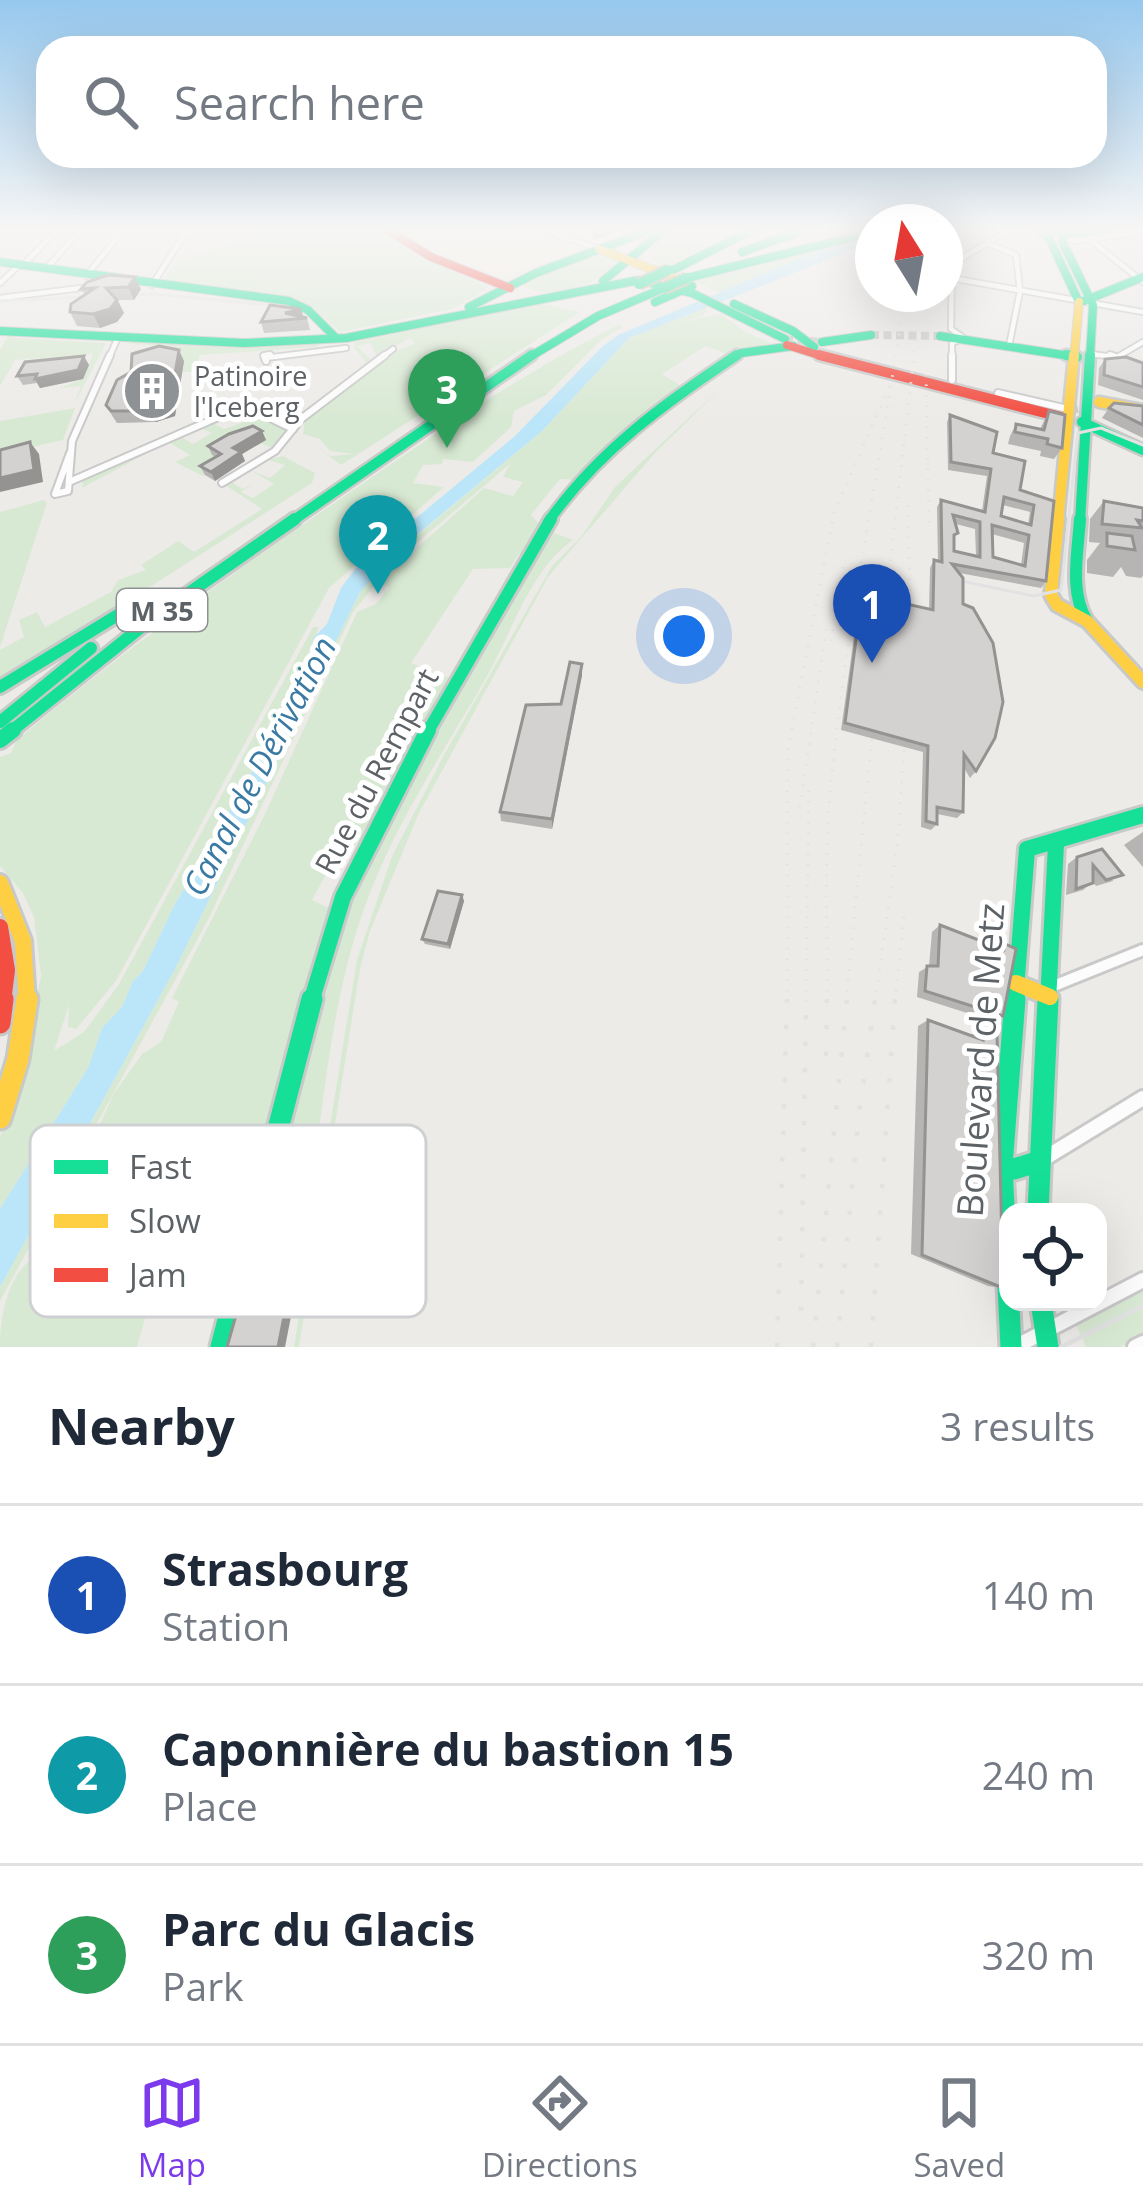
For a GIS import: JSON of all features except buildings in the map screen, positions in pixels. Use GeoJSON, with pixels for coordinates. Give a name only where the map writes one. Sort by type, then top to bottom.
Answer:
{"type":"FeatureCollection","features":[{"type":"Feature","properties":{"kind":"main road"},"geometry":{"type":"LineString","coordinates":[[206,292],[294,303],[308,310],[341,343]]}},
{"type":"Feature","properties":{"kind":"main road"},"geometry":{"type":"LineString","coordinates":[[341,343],[511,292]]}},
{"type":"Feature","properties":{"kind":"main road"},"geometry":{"type":"LineString","coordinates":[[532,292],[550,294]]}},
{"type":"Feature","properties":{"kind":"main road"},"geometry":{"type":"LineString","coordinates":[[0,331],[341,343],[561,292]]}},
{"type":"Feature","properties":{"kind":"main road","name":"M 35"},"geometry":{"type":"LineString","coordinates":[[0,722],[151,602],[392,440],[594,312],[661,292]]}},
{"type":"Feature","properties":{"kind":"main road","name":"M 35"},"geometry":{"type":"LineString","coordinates":[[0,740],[156,614],[566,337],[666,292]]}},
{"type":"Feature","properties":{"kind":"main road"},"geometry":{"type":"LineString","coordinates":[[492,387],[668,292]]}},
{"type":"Feature","properties":{"kind":"main road"},"geometry":{"type":"LineString","coordinates":[[687,292],[865,375],[1081,414],[1143,410]]}},
{"type":"Feature","properties":{"kind":"main road"},"geometry":{"type":"LineString","coordinates":[[1085,292],[1077,600],[1087,622]]}},
{"type":"Feature","properties":{"kind":"main road"},"geometry":{"type":"LineString","coordinates":[[1088,302],[1114,292]]}},
{"type":"Feature","properties":{"kind":"main road"},"geometry":{"type":"LineString","coordinates":[[822,342],[871,335]]}},
{"type":"Feature","properties":{"kind":"main road"},"geometry":{"type":"LineString","coordinates":[[957,335],[1082,356]]}},
{"type":"Feature","properties":{"kind":"main road"},"geometry":{"type":"LineString","coordinates":[[788,343],[839,362],[1033,405]]}},
{"type":"Feature","properties":{"kind":"main road","name":"Rue du Rempart"},"geometry":{"type":"LineString","coordinates":[[277,1125],[356,865],[543,529],[575,484],[662,405],[741,353],[788,343]]}},
{"type":"Feature","properties":{"kind":"main road"},"geometry":{"type":"LineString","coordinates":[[947,384],[997,398]]}},
{"type":"Feature","properties":{"kind":"main road"},"geometry":{"type":"LineString","coordinates":[[1081,414],[1143,450]]}},
{"type":"Feature","properties":{"kind":"main road"},"geometry":{"type":"LineString","coordinates":[[1081,414],[1051,592],[1058,605],[1087,622],[1141,675]]}},
{"type":"Feature","properties":{"kind":"main road"},"geometry":{"type":"LineString","coordinates":[[0,687],[122,613],[151,602]]}},
{"type":"Feature","properties":{"kind":"main road"},"geometry":{"type":"LineString","coordinates":[[1056,844],[1143,815]]}},
{"type":"Feature","properties":{"kind":"main road","name":"Boulevard de Metz"},"geometry":{"type":"LineString","coordinates":[[1012,1347],[1002,1166],[1027,849],[1056,844],[1038,1203]]}},
{"type":"Feature","properties":{"kind":"main road"},"geometry":{"type":"LineString","coordinates":[[0,883],[26,941],[20,1059],[0,1118]]}},
{"type":"Feature","properties":{"kind":"main road"},"geometry":{"type":"LineString","coordinates":[[0,927],[7,970],[0,1023]]}},
{"type":"Feature","properties":{"kind":"main road"},"geometry":{"type":"LineString","coordinates":[[1016,983],[1050,992]]}},
{"type":"Feature","properties":{"kind":"main road"},"geometry":{"type":"LineString","coordinates":[[0,1080],[26,1011]]}},
{"type":"Feature","properties":{"kind":"main road"},"geometry":{"type":"LineString","coordinates":[[1002,1166],[1014,1169],[1040,1161]]}},
{"type":"Feature","properties":{"kind":"main road","name":"Rue du Rempart"},"geometry":{"type":"LineString","coordinates":[[221,1347],[229,1317]]}},
{"type":"Feature","properties":{"kind":"street"},"geometry":{"type":"LineString","coordinates":[[0,298],[77,292]]}},
{"type":"Feature","properties":{"kind":"street"},"geometry":{"type":"LineString","coordinates":[[1009,346],[1020,292]]}},
{"type":"Feature","properties":{"kind":"street"},"geometry":{"type":"LineString","coordinates":[[1025,292],[1143,312]]}},
{"type":"Feature","properties":{"kind":"street"},"geometry":{"type":"LineString","coordinates":[[947,384],[957,335],[955,312]]}},
{"type":"Feature","properties":{"kind":"street"},"geometry":{"type":"LineString","coordinates":[[70,453],[68,491],[55,494],[86,404],[118,337]]}},
{"type":"Feature","properties":{"kind":"street"},"geometry":{"type":"LineString","coordinates":[[1119,356],[1143,342]]}},
{"type":"Feature","properties":{"kind":"street"},"geometry":{"type":"LineString","coordinates":[[266,361],[264,356],[341,343],[364,369]]}},
{"type":"Feature","properties":{"kind":"street"},"geometry":{"type":"LineString","coordinates":[[222,484],[275,451],[293,429],[394,350]]}},
{"type":"Feature","properties":{"kind":"street"},"geometry":{"type":"LineString","coordinates":[[1082,356],[1119,356],[1143,367]]}},
{"type":"Feature","properties":{"kind":"street"},"geometry":{"type":"LineString","coordinates":[[997,398],[1081,414]]}},
{"type":"Feature","properties":{"kind":"street"},"geometry":{"type":"LineString","coordinates":[[69,482],[111,470],[220,413],[257,411],[293,429]]}},
{"type":"Feature","properties":{"kind":"street"},"geometry":{"type":"LineString","coordinates":[[1050,992],[1143,950]]}},
{"type":"Feature","properties":{"kind":"street"},"geometry":{"type":"LineString","coordinates":[[1040,1161],[1143,1099]]}},
{"type":"Feature","properties":{"kind":"street"},"geometry":{"type":"LineString","coordinates":[[1012,1347],[1046,1338],[1143,1280]]}},
{"type":"Feature","properties":{"kind":"street"},"geometry":{"type":"LineString","coordinates":[[1135,1347],[1143,1343]]}},
{"type":"Feature","properties":{"kind":"green space"},"geometry":{"type":"Polygon","coordinates":[[[238,292],[481,292],[455,308],[340,332],[313,308],[293,299],[238,292]]]}},
{"type":"Feature","properties":{"kind":"green space"},"geometry":{"type":"Polygon","coordinates":[[[538,303],[580,312],[341,465],[308,440],[330,456],[354,454],[330,451],[320,439],[303,434],[305,421],[356,377],[384,357],[415,344],[410,338],[377,357],[370,343],[357,346],[370,359],[366,363],[354,347],[356,342],[538,303]]]}},
{"type":"Feature","properties":{"kind":"green space"},"geometry":{"type":"Polygon","coordinates":[[[708,307],[703,316],[685,321],[721,314],[777,346],[750,347],[732,356],[706,346],[662,374],[685,388],[576,480],[560,479],[531,515],[540,525],[525,553],[510,568],[473,569],[411,663],[452,679],[366,834],[325,876],[312,900],[331,909],[267,1125],[100,1125],[113,1095],[142,1054],[161,1042],[179,1002],[172,998],[264,816],[357,612],[376,604],[389,588],[380,581],[484,488],[513,496],[523,482],[503,477],[510,464],[393,563],[353,612],[208,920],[96,1125],[89,1125],[175,969],[360,592],[401,549],[542,431],[629,338],[708,307]]]}},
{"type":"Feature","properties":{"kind":"green space"},"geometry":{"type":"Polygon","coordinates":[[[618,325],[623,327],[601,340],[546,395],[514,411],[511,427],[473,462],[443,459],[442,464],[423,465],[413,483],[444,487],[329,588],[116,981],[76,1029],[68,1027],[69,1005],[54,1051],[84,1032],[119,984],[313,627],[319,627],[293,691],[265,735],[257,763],[122,1007],[102,1028],[88,1068],[52,1125],[30,1125],[30,1161],[0,1209],[0,1136],[13,1107],[41,976],[34,917],[23,893],[0,866],[0,757],[11,753],[16,741],[96,676],[261,554],[548,363],[618,325]]]}},
{"type":"Feature","properties":{"kind":"green space"},"geometry":{"type":"Polygon","coordinates":[[[8,336],[106,343],[74,404],[81,386],[60,388],[83,379],[93,354],[15,360],[0,386],[0,350],[8,336]]]}},
{"type":"Feature","properties":{"kind":"green space"},"geometry":{"type":"Polygon","coordinates":[[[132,340],[234,346],[316,343],[318,347],[200,355],[194,372],[178,372],[184,360],[165,357],[137,368],[135,350],[174,347],[129,344],[132,340]]]}},
{"type":"Feature","properties":{"kind":"green space"},"geometry":{"type":"Polygon","coordinates":[[[726,383],[655,453],[548,577],[419,813],[370,931],[335,1125],[330,1125],[357,960],[392,856],[552,566],[581,537],[615,487],[726,383]]]}},
{"type":"Feature","properties":{"kind":"green space"},"geometry":{"type":"Polygon","coordinates":[[[75,408],[63,440],[0,454],[0,421],[75,408]]]}},
{"type":"Feature","properties":{"kind":"green space"},"geometry":{"type":"Polygon","coordinates":[[[229,413],[256,413],[289,428],[272,448],[261,443],[265,439],[203,476],[175,462],[190,455],[168,442],[82,488],[83,480],[180,436],[193,444],[212,433],[195,426],[207,420],[224,429],[247,421],[229,413]]]}},
{"type":"Feature","properties":{"kind":"green space"},"geometry":{"type":"Polygon","coordinates":[[[283,456],[315,473],[312,483],[0,683],[0,650],[24,637],[19,620],[37,612],[45,627],[111,592],[118,580],[146,570],[141,565],[178,541],[194,552],[262,509],[225,485],[245,474],[233,483],[243,489],[256,482],[241,492],[253,498],[274,484],[250,470],[270,478],[285,465],[268,460],[283,456]]]}},
{"type":"Feature","properties":{"kind":"green space"},"geometry":{"type":"Polygon","coordinates":[[[47,503],[0,647],[0,512],[47,503]]]}},
{"type":"Feature","properties":{"kind":"green space"},"geometry":{"type":"Polygon","coordinates":[[[549,531],[573,540],[533,585],[486,678],[403,821],[352,947],[335,1020],[320,1125],[288,1125],[320,998],[361,878],[426,745],[549,531]]]}},
{"type":"Feature","properties":{"kind":"green space"},"geometry":{"type":"Polygon","coordinates":[[[30,1232],[30,1246],[0,1301],[0,1287],[30,1232]]]}},
{"type":"Feature","properties":{"kind":"green space"},"geometry":{"type":"Polygon","coordinates":[[[30,1260],[30,1317],[146,1317],[137,1347],[0,1347],[5,1305],[30,1260]]]}},
{"type":"Feature","properties":{"kind":"green space"},"geometry":{"type":"Polygon","coordinates":[[[1143,1288],[1143,1335],[1120,1347],[1086,1347],[1075,1322],[1107,1311],[1107,1306],[1143,1288]]]}},
{"type":"Feature","properties":{"kind":"green space"},"geometry":{"type":"Polygon","coordinates":[[[299,1317],[304,1317],[299,1347],[294,1347],[299,1317]]]}},
{"type":"Feature","properties":{"kind":"water","name":"Canal de Dérivation"},"geometry":{"type":"Polygon","coordinates":[[[721,292],[746,292],[629,338],[542,431],[401,548],[360,592],[175,969],[89,1125],[52,1125],[88,1068],[102,1028],[122,1007],[257,763],[265,735],[310,656],[314,637],[327,624],[341,588],[356,568],[515,436],[618,335],[721,292]]]}},
{"type":"Feature","properties":{"kind":"water"},"geometry":{"type":"Polygon","coordinates":[[[30,1161],[30,1232],[0,1287],[0,1209],[30,1161]]]}},
{"type":"Feature","properties":{"kind":"tunnel"},"geometry":{"type":"LineString","coordinates":[[871,335],[940,336]]}},
{"type":"Feature","properties":{"kind":"tunnel"},"geometry":{"type":"LineString","coordinates":[[785,339],[822,342]]}},
{"type":"Feature","properties":{"kind":"tunnel"},"geometry":{"type":"LineString","coordinates":[[1039,408],[1069,410],[1099,402]]}},
{"type":"Feature","properties":{"kind":"tram line"},"geometry":{"type":"LineString","coordinates":[[0,301],[153,294],[280,306]]}},
{"type":"Feature","properties":{"kind":"tram line"},"geometry":{"type":"LineString","coordinates":[[961,581],[1034,596],[1061,590],[1078,433],[1101,428],[1143,445]]}},
{"type":"Feature","properties":{"kind":"tram line"},"geometry":{"type":"LineString","coordinates":[[1061,1347],[1143,1306]]}},
{"type":"Feature","properties":{"kind":"railway"},"geometry":{"type":"LineString","coordinates":[[890,384],[902,312]]}},
{"type":"Feature","properties":{"kind":"railway"},"geometry":{"type":"LineString","coordinates":[[882,634],[919,312]]}},
{"type":"Feature","properties":{"kind":"railway"},"geometry":{"type":"LineString","coordinates":[[926,374],[929,525]]}},
{"type":"Feature","properties":{"kind":"railway"},"geometry":{"type":"LineString","coordinates":[[787,999],[787,753],[834,513],[890,384]]}},
{"type":"Feature","properties":{"kind":"railway"},"geometry":{"type":"LineString","coordinates":[[827,999],[830,793],[890,384]]}},
{"type":"Feature","properties":{"kind":"railway"},"geometry":{"type":"LineString","coordinates":[[908,505],[911,637]]}},
{"type":"Feature","properties":{"kind":"railway"},"geometry":{"type":"LineString","coordinates":[[831,641],[844,558]]}},
{"type":"Feature","properties":{"kind":"railway"},"geometry":{"type":"LineString","coordinates":[[800,807],[827,623]]}},
{"type":"Feature","properties":{"kind":"railway"},"geometry":{"type":"LineString","coordinates":[[846,1002],[875,705]]}},
{"type":"Feature","properties":{"kind":"railway"},"geometry":{"type":"LineString","coordinates":[[875,1002],[898,839],[906,715]]}},
{"type":"Feature","properties":{"kind":"railway"},"geometry":{"type":"LineString","coordinates":[[806,1002],[809,789]]}},
{"type":"Feature","properties":{"kind":"railway"},"geometry":{"type":"LineString","coordinates":[[895,1002],[904,916]]}},
{"type":"Feature","properties":{"kind":"railway"},"geometry":{"type":"LineString","coordinates":[[777,1347],[787,999]]}},
{"type":"Feature","properties":{"kind":"railway"},"geometry":{"type":"LineString","coordinates":[[801,1311],[806,999]]}},
{"type":"Feature","properties":{"kind":"railway"},"geometry":{"type":"LineString","coordinates":[[826,1056],[827,999]]}},
{"type":"Feature","properties":{"kind":"railway"},"geometry":{"type":"LineString","coordinates":[[813,1347],[847,999]]}},
{"type":"Feature","properties":{"kind":"railway"},"geometry":{"type":"LineString","coordinates":[[837,1347],[875,999]]}},
{"type":"Feature","properties":{"kind":"railway"},"geometry":{"type":"LineString","coordinates":[[871,1347],[895,999]]}},
{"type":"Feature","properties":{"kind":"traffic: fast"},"geometry":{"type":"LineString","coordinates":[[221,292],[289,301],[308,310],[336,338]]}},
{"type":"Feature","properties":{"kind":"traffic: fast"},"geometry":{"type":"LineString","coordinates":[[469,307],[499,292]]}},
{"type":"Feature","properties":{"kind":"traffic: fast"},"geometry":{"type":"LineString","coordinates":[[0,331],[244,343],[346,338],[579,292]]}},
{"type":"Feature","properties":{"kind":"traffic: fast"},"geometry":{"type":"LineString","coordinates":[[0,740],[150,620],[534,354],[598,316],[655,292]]}},
{"type":"Feature","properties":{"kind":"traffic: fast"},"geometry":{"type":"LineString","coordinates":[[655,302],[678,292]]}},
{"type":"Feature","properties":{"kind":"traffic: fast"},"geometry":{"type":"LineString","coordinates":[[687,292],[785,339]]}},
{"type":"Feature","properties":{"kind":"traffic: fast"},"geometry":{"type":"LineString","coordinates":[[1074,292],[1079,302]]}},
{"type":"Feature","properties":{"kind":"traffic: fast"},"geometry":{"type":"LineString","coordinates":[[1087,292],[1093,305],[1076,582],[1079,608],[1087,621]]}},
{"type":"Feature","properties":{"kind":"traffic: fast"},"geometry":{"type":"LineString","coordinates":[[1084,301],[1106,292]]}},
{"type":"Feature","properties":{"kind":"traffic: fast"},"geometry":{"type":"LineString","coordinates":[[734,304],[793,331],[814,347]]}},
{"type":"Feature","properties":{"kind":"traffic: fast"},"geometry":{"type":"LineString","coordinates":[[822,342],[871,335]]}},
{"type":"Feature","properties":{"kind":"traffic: fast"},"geometry":{"type":"LineString","coordinates":[[940,336],[1077,357]]}},
{"type":"Feature","properties":{"kind":"traffic: fast"},"geometry":{"type":"LineString","coordinates":[[278,1125],[343,897],[440,707],[539,536],[575,484],[659,407],[741,353],[793,346]]}},
{"type":"Feature","properties":{"kind":"traffic: fast"},"geometry":{"type":"LineString","coordinates":[[1082,422],[1143,450]]}},
{"type":"Feature","properties":{"kind":"traffic: fast"},"geometry":{"type":"LineString","coordinates":[[0,687],[121,613],[151,602]]}},
{"type":"Feature","properties":{"kind":"traffic: fast"},"geometry":{"type":"LineString","coordinates":[[0,722],[91,648]]}},
{"type":"Feature","properties":{"kind":"traffic: fast"},"geometry":{"type":"LineString","coordinates":[[1011,1347],[1002,1166],[1027,849],[1143,815]]}},
{"type":"Feature","properties":{"kind":"traffic: fast"},"geometry":{"type":"LineString","coordinates":[[1038,1203],[1056,844]]}},
{"type":"Feature","properties":{"kind":"traffic: fast"},"geometry":{"type":"LineString","coordinates":[[1002,1166],[1014,1169],[1040,1161]]}},
{"type":"Feature","properties":{"kind":"traffic: fast"},"geometry":{"type":"LineString","coordinates":[[1042,1311],[1048,1347]]}},
{"type":"Feature","properties":{"kind":"traffic: fast"},"geometry":{"type":"LineString","coordinates":[[221,1347],[229,1317]]}},
{"type":"Feature","properties":{"kind":"traffic: slow"},"geometry":{"type":"LineString","coordinates":[[1079,302],[1051,595],[1057,605],[1087,621],[1143,682]]}},
{"type":"Feature","properties":{"kind":"traffic: slow"},"geometry":{"type":"LineString","coordinates":[[1099,402],[1143,410]]}},
{"type":"Feature","properties":{"kind":"traffic: slow"},"geometry":{"type":"LineString","coordinates":[[0,883],[14,912],[27,970],[24,1029],[0,1118]]}},
{"type":"Feature","properties":{"kind":"traffic: slow"},"geometry":{"type":"LineString","coordinates":[[1016,983],[1050,997]]}},
{"type":"Feature","properties":{"kind":"traffic: jam"},"geometry":{"type":"LineString","coordinates":[[787,345],[860,369],[1061,417]]}},
{"type":"Feature","properties":{"kind":"traffic: jam"},"geometry":{"type":"LineString","coordinates":[[0,927],[7,970],[0,1023]]}},
{"type":"Feature","properties":{"kind":"place","name":"Patinoire l'Iceberg"},"geometry":{"type":"Point","coordinates":[152,391]}},
{"type":"Feature","properties":{"kind":"place","name":"Parc du Glacis"},"geometry":{"type":"Point","coordinates":[447,448]}},
{"type":"Feature","properties":{"kind":"place","name":"Caponnière du bastion 15"},"geometry":{"type":"Point","coordinates":[378,594]}},
{"type":"Feature","properties":{"kind":"place","name":"Strasbourg"},"geometry":{"type":"Point","coordinates":[872,663]}}]}
